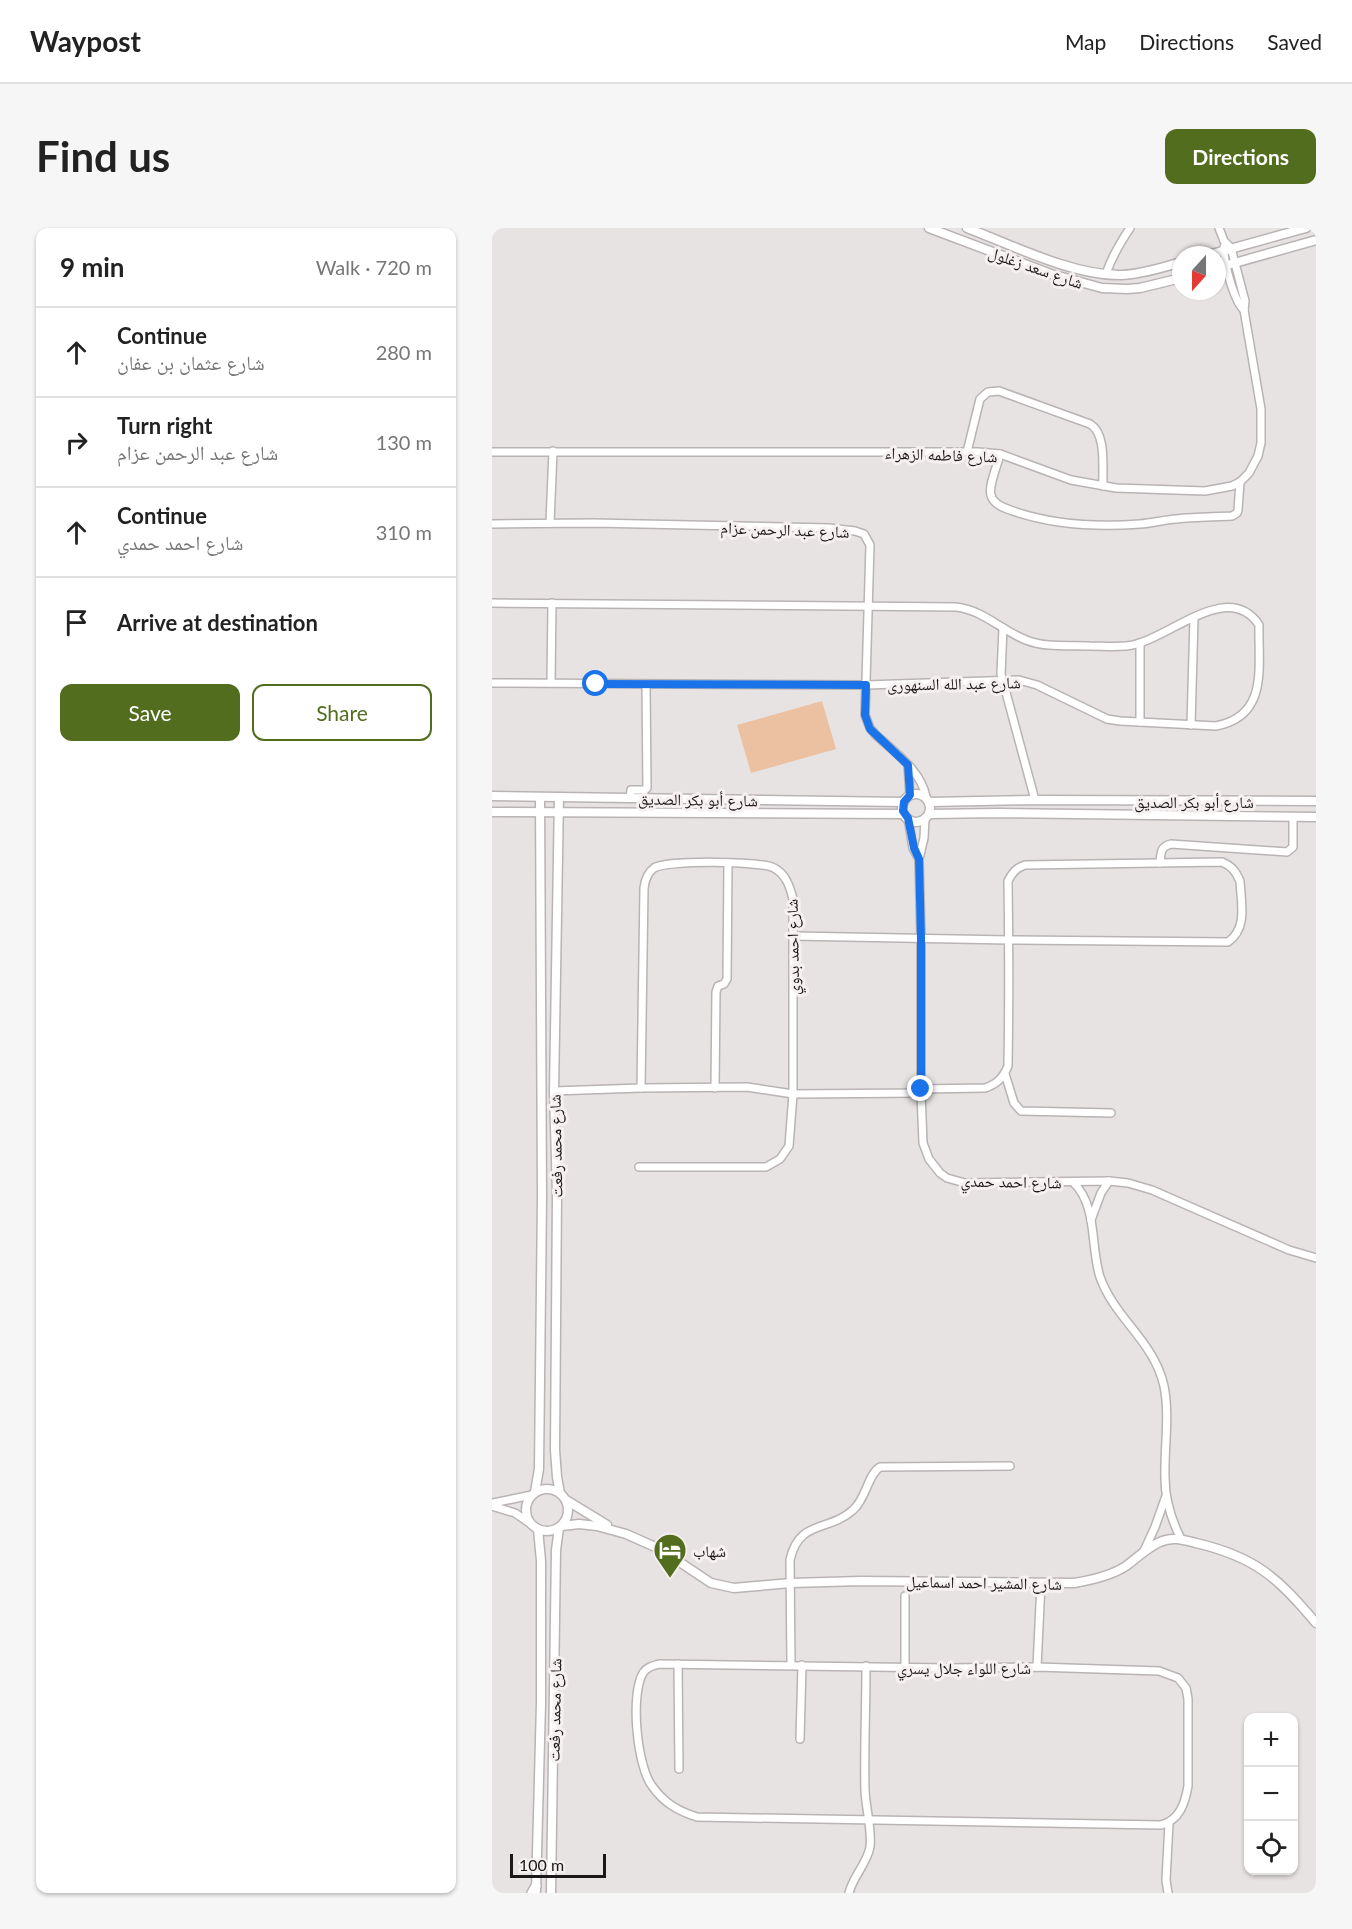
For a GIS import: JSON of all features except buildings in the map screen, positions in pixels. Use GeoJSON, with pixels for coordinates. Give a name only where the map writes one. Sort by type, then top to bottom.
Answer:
{"type":"FeatureCollection","features":[{"type":"Feature","properties":{"kind":"street","name":"شارع سعد زغلول"},"geometry":{"type":"LineString","coordinates":[[928,228],[1051,274],[1093,286],[1127,289],[1172,280]]}},
{"type":"Feature","properties":{"kind":"street","name":"شارع سعد زغلول"},"geometry":{"type":"LineString","coordinates":[[967,228],[1063,265],[1106,274],[1139,273],[1172,264]]}},
{"type":"Feature","properties":{"kind":"street"},"geometry":{"type":"LineString","coordinates":[[1106,274],[1120,242],[1130,228]]}},
{"type":"Feature","properties":{"kind":"street"},"geometry":{"type":"LineString","coordinates":[[1219,228],[1226,246]]}},
{"type":"Feature","properties":{"kind":"street"},"geometry":{"type":"LineString","coordinates":[[1000,454],[990,489],[994,502],[1038,519],[1109,526],[1232,516],[1237,513],[1240,482],[1258,456],[1262,431],[1261,409],[1244,310],[1239,306],[1226,247],[1306,228]]}},
{"type":"Feature","properties":{"kind":"street"},"geometry":{"type":"LineString","coordinates":[[1226,265],[1316,240]]}},
{"type":"Feature","properties":{"kind":"street"},"geometry":{"type":"LineString","coordinates":[[967,452],[980,399],[988,392],[999,392],[1096,427],[1101,437],[1102,486]]}},
{"type":"Feature","properties":{"kind":"street"},"geometry":{"type":"LineString","coordinates":[[550,523],[553,451]]}},
{"type":"Feature","properties":{"kind":"street","name":"شارع فاطمه الزهراء"},"geometry":{"type":"LineString","coordinates":[[492,452],[967,452],[1000,454],[1071,480],[1102,486],[1205,491],[1218,490],[1240,482]]}},
{"type":"Feature","properties":{"kind":"street","name":"شارع عبد الرحمن عزام"},"geometry":{"type":"LineString","coordinates":[[492,524],[829,528],[864,534],[870,545],[865,715],[870,729],[920,779],[927,800]]}},
{"type":"Feature","properties":{"kind":"street","name":"شارع عبد الله السنهورى"},"geometry":{"type":"LineString","coordinates":[[492,603],[963,608],[976,612],[1027,640],[1045,645],[1126,646],[1140,643],[1209,611],[1224,608],[1239,610],[1251,615],[1259,625],[1257,690],[1254,701],[1238,719],[1216,726],[1107,719],[1028,681],[866,685],[492,683]]}},
{"type":"Feature","properties":{"kind":"street"},"geometry":{"type":"LineString","coordinates":[[551,683],[552,603]]}},
{"type":"Feature","properties":{"kind":"street"},"geometry":{"type":"LineString","coordinates":[[1191,725],[1194,618]]}},
{"type":"Feature","properties":{"kind":"street"},"geometry":{"type":"LineString","coordinates":[[1003,628],[1001,674],[1035,800]]}},
{"type":"Feature","properties":{"kind":"street"},"geometry":{"type":"LineString","coordinates":[[1140,643],[1140,722]]}},
{"type":"Feature","properties":{"kind":"street"},"geometry":{"type":"LineString","coordinates":[[630,798],[631,790],[647,788],[646,684]]}},
{"type":"Feature","properties":{"kind":"street"},"geometry":{"type":"LineString","coordinates":[[907,799],[918,794],[927,800],[930,808],[927,816],[915,821],[906,816],[908,765]]}},
{"type":"Feature","properties":{"kind":"street","name":"شارع أبو بكر الصديق"},"geometry":{"type":"LineString","coordinates":[[492,796],[907,799]]}},
{"type":"Feature","properties":{"kind":"street","name":"شارع محمد رفعت"},"geometry":{"type":"LineString","coordinates":[[533,1494],[539,1469],[542,1208],[540,797]]}},
{"type":"Feature","properties":{"kind":"street","name":"شارع محمد رفعت"},"geometry":{"type":"LineString","coordinates":[[559,797],[554,1091],[555,1450],[557,1477],[563,1497]]}},
{"type":"Feature","properties":{"kind":"street","name":"شارع أبو بكر الصديق"},"geometry":{"type":"LineString","coordinates":[[927,800],[1316,801]]}},
{"type":"Feature","properties":{"kind":"street","name":"شارع أبو بكر الصديق"},"geometry":{"type":"LineString","coordinates":[[492,812],[906,816]]}},
{"type":"Feature","properties":{"kind":"street","name":"شارع أبو بكر الصديق"},"geometry":{"type":"LineString","coordinates":[[927,816],[999,813],[1316,817]]}},
{"type":"Feature","properties":{"kind":"street","name":"شارع احمد حمدي"},"geometry":{"type":"LineString","coordinates":[[906,816],[919,859]]}},
{"type":"Feature","properties":{"kind":"street","name":"شارع احمد حمدي"},"geometry":{"type":"LineString","coordinates":[[927,816],[919,859],[921,1091],[923,1143],[934,1166],[948,1178],[965,1183],[1109,1181],[1128,1183],[1152,1190],[1289,1250],[1316,1258]]}},
{"type":"Feature","properties":{"kind":"street"},"geometry":{"type":"LineString","coordinates":[[1160,863],[1162,849],[1171,844],[1287,852],[1293,847],[1293,817]]}},
{"type":"Feature","properties":{"kind":"street"},"geometry":{"type":"LineString","coordinates":[[554,1091],[753,1088],[793,1094],[985,1088],[993,1085],[1005,1074],[1008,1066],[1009,940],[1008,881],[1017,868],[1025,865],[1222,862],[1233,869],[1240,881],[1242,923],[1234,937],[1228,942],[1009,940],[921,939],[793,936]]}},
{"type":"Feature","properties":{"kind":"street"},"geometry":{"type":"LineString","coordinates":[[715,1088],[717,988],[727,979],[728,863]]}},
{"type":"Feature","properties":{"kind":"street","name":"شارع احمد بدوي"},"geometry":{"type":"LineString","coordinates":[[639,1167],[766,1167],[774,1164],[789,1146],[793,1094],[793,899],[783,874],[770,866],[728,863],[662,864],[649,873],[645,880],[641,1088]]}},
{"type":"Feature","properties":{"kind":"street"},"geometry":{"type":"LineString","coordinates":[[1005,1074],[1014,1103],[1021,1111],[1111,1113]]}},
{"type":"Feature","properties":{"kind":"street"},"geometry":{"type":"LineString","coordinates":[[1091,1220],[1098,1199],[1109,1181]]}},
{"type":"Feature","properties":{"kind":"street"},"geometry":{"type":"LineString","coordinates":[[1073,1182],[1084,1195],[1091,1220],[1096,1262],[1106,1291],[1122,1317],[1147,1346],[1161,1374],[1166,1405],[1164,1476],[1173,1520],[1181,1539],[1228,1552],[1249,1561],[1293,1595],[1316,1623]]}},
{"type":"Feature","properties":{"kind":"street"},"geometry":{"type":"LineString","coordinates":[[542,1197],[550,1198],[556,1195]]}},
{"type":"Feature","properties":{"kind":"street"},"geometry":{"type":"LineString","coordinates":[[542,1208],[556,1208]]}},
{"type":"Feature","properties":{"kind":"street"},"geometry":{"type":"LineString","coordinates":[[791,1665],[790,1560],[792,1551],[797,1542],[811,1528],[852,1512],[864,1497],[877,1468],[1010,1466]]}},
{"type":"Feature","properties":{"kind":"street"},"geometry":{"type":"LineString","coordinates":[[548,1489],[563,1497],[568,1513],[561,1527],[546,1532],[515,1513],[492,1505],[548,1489]]}},
{"type":"Feature","properties":{"kind":"street"},"geometry":{"type":"LineString","coordinates":[[533,1494],[526,1507],[526,1516],[534,1526]]}},
{"type":"Feature","properties":{"kind":"street"},"geometry":{"type":"LineString","coordinates":[[1143,1553],[1167,1494]]}},
{"type":"Feature","properties":{"kind":"street","name":"شارع المشير احمد اسماعيل"},"geometry":{"type":"LineString","coordinates":[[563,1497],[597,1520],[660,1549],[711,1583],[734,1588],[791,1583],[861,1581],[1074,1583],[1092,1580],[1125,1567],[1165,1540],[1181,1539]]}},
{"type":"Feature","properties":{"kind":"street","name":"شارع المشير احمد اسماعيل"},"geometry":{"type":"LineString","coordinates":[[561,1527],[579,1524],[626,1534]]}},
{"type":"Feature","properties":{"kind":"street","name":"شارع محمد رفعت"},"geometry":{"type":"LineString","coordinates":[[534,1526],[541,1561],[541,1703],[535,1891]]}},
{"type":"Feature","properties":{"kind":"street","name":"شارع محمد رفعت"},"geometry":{"type":"LineString","coordinates":[[551,1893],[556,1550],[561,1527]]}},
{"type":"Feature","properties":{"kind":"street"},"geometry":{"type":"LineString","coordinates":[[1037,1667],[1041,1583]]}},
{"type":"Feature","properties":{"kind":"street"},"geometry":{"type":"LineString","coordinates":[[905,1596],[905,1667]]}},
{"type":"Feature","properties":{"kind":"street","name":"شارع اللواء جلال يسري"},"geometry":{"type":"LineString","coordinates":[[658,1664],[1037,1667],[1159,1671],[1178,1678],[1185,1688],[1188,1699],[1188,1786],[1183,1808],[1178,1816],[1169,1823],[1161,1825],[697,1817],[680,1812],[665,1802],[651,1785],[641,1763],[638,1739],[638,1688],[644,1672],[649,1667],[658,1664]]}},
{"type":"Feature","properties":{"kind":"street"},"geometry":{"type":"LineString","coordinates":[[678,1664],[679,1769]]}},
{"type":"Feature","properties":{"kind":"street"},"geometry":{"type":"LineString","coordinates":[[800,1739],[802,1665]]}},
{"type":"Feature","properties":{"kind":"street"},"geometry":{"type":"LineString","coordinates":[[849,1893],[869,1852],[869,1820],[865,1790],[866,1666]]}},
{"type":"Feature","properties":{"kind":"street"},"geometry":{"type":"LineString","coordinates":[[1168,1893],[1166,1880],[1169,1823]]}},
{"type":"Feature","properties":{"kind":"shaded area"},"geometry":{"type":"Polygon","coordinates":[[[822,701],[836,749],[751,773],[737,725],[822,701]]]}},
{"type":"Feature","properties":{"kind":"place","name":"شهاب"},"geometry":{"type":"Point","coordinates":[670,1579]}},
{"type":"Feature","properties":{"kind":"route"},"geometry":{"type":"LineString","coordinates":[[596,684],[866,685],[865,715],[870,729],[908,765],[910,795],[903,804],[903,811],[908,818],[914,848],[919,859],[921,1089]]}}]}
